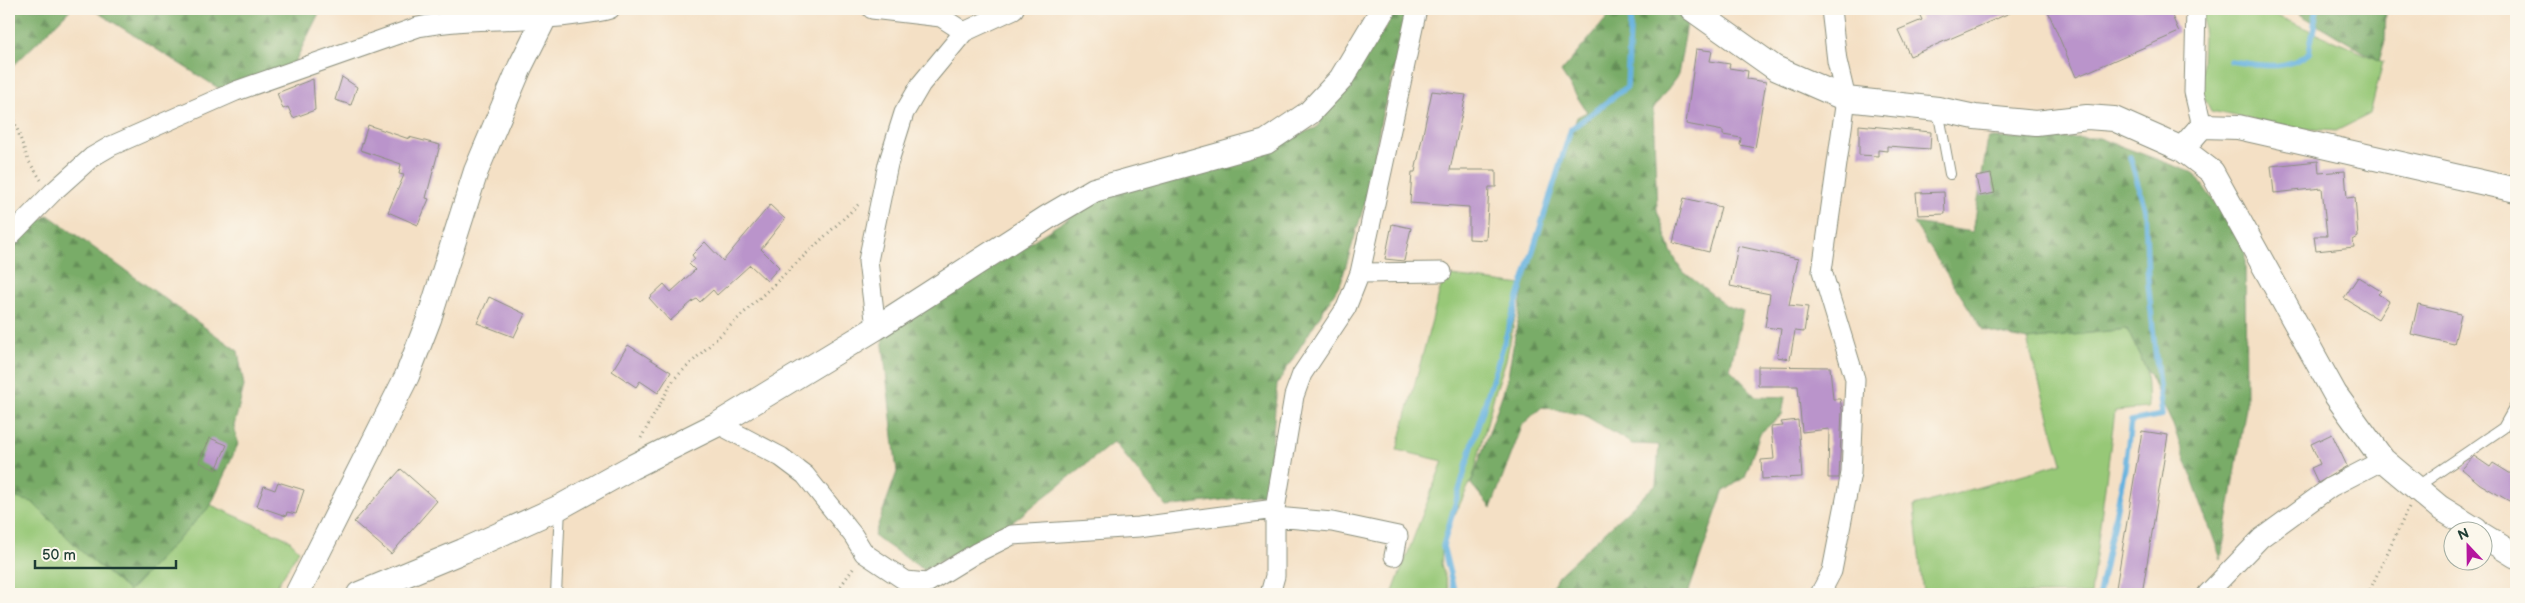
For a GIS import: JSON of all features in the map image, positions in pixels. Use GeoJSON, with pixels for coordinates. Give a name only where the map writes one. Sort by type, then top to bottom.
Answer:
{"type":"FeatureCollection","features":[{"type":"Feature","properties":{"kind":"street"},"geometry":{"type":"LineString","coordinates":[[9,237],[53,192],[92,157],[111,146],[245,88],[418,27],[449,21],[601,12],[610,9]]}},
{"type":"Feature","properties":{"kind":"street"},"geometry":{"type":"LineString","coordinates":[[872,9],[942,13],[964,32]]}},
{"type":"Feature","properties":{"kind":"street"},"geometry":{"type":"LineString","coordinates":[[876,328],[868,261],[888,164],[904,113],[922,84],[964,32],[1014,9]]}},
{"type":"Feature","properties":{"kind":"street"},"geometry":{"type":"LineString","coordinates":[[359,594],[463,551],[560,507],[632,467],[718,424],[876,328],[1048,217],[1094,190],[1266,142],[1309,113],[1340,78],[1384,9]]}},
{"type":"Feature","properties":{"kind":"street"},"geometry":{"type":"LineString","coordinates":[[1270,594],[1275,576],[1276,513],[1294,396],[1302,374],[1346,308],[1360,273],[1417,9]]}},
{"type":"Feature","properties":{"kind":"street"},"geometry":{"type":"LineString","coordinates":[[1692,9],[1775,68],[1846,100],[1938,109],[1975,117],[2036,123],[2087,117],[2114,119],[2182,149],[2212,172],[2335,394],[2383,460],[2438,507],[2459,520]]}},
{"type":"Feature","properties":{"kind":"street"},"geometry":{"type":"LineString","coordinates":[[1820,594],[1832,571],[1851,473],[1855,379],[1822,271],[1846,100],[1837,61],[1831,9]]}},
{"type":"Feature","properties":{"kind":"street"},"geometry":{"type":"LineString","coordinates":[[2196,9],[2194,92],[2202,126]]}},
{"type":"Feature","properties":{"kind":"street"},"geometry":{"type":"LineString","coordinates":[[297,594],[407,376],[428,319],[476,171],[496,120],[546,14]]}},
{"type":"Feature","properties":{"kind":"street"},"geometry":{"type":"LineString","coordinates":[[2182,149],[2202,126]]}},
{"type":"Feature","properties":{"kind":"street"},"geometry":{"type":"LineString","coordinates":[[2202,126],[2238,127],[2516,190]]}},
{"type":"Feature","properties":{"kind":"street"},"geometry":{"type":"LineString","coordinates":[[1360,273],[1442,272]]}},
{"type":"Feature","properties":{"kind":"street"},"geometry":{"type":"LineString","coordinates":[[718,424],[780,457],[805,475],[853,534],[864,553],[906,581],[927,583],[976,553],[1012,535],[1139,527],[1276,513],[1332,522],[1398,536],[1394,556]]}},
{"type":"Feature","properties":{"kind":"street"},"geometry":{"type":"LineString","coordinates":[[2207,594],[2261,538],[2331,487],[2383,460]]}},
{"type":"Feature","properties":{"kind":"street"},"geometry":{"type":"LineString","coordinates":[[2492,540],[2516,556]]}},
{"type":"Feature","properties":{"kind":"lane"},"geometry":{"type":"LineString","coordinates":[[1938,109],[1950,174]]}},
{"type":"Feature","properties":{"kind":"lane"},"geometry":{"type":"LineString","coordinates":[[2415,488],[2503,428],[2516,405]]}},
{"type":"Feature","properties":{"kind":"lane"},"geometry":{"type":"LineString","coordinates":[[556,594],[560,507]]}},
{"type":"Feature","properties":{"kind":"path"},"geometry":{"type":"LineString","coordinates":[[9,106],[28,160],[36,174],[53,192]]}},
{"type":"Feature","properties":{"kind":"path"},"geometry":{"type":"LineString","coordinates":[[632,467],[636,448],[674,379],[866,198]]}},
{"type":"Feature","properties":{"kind":"path"},"geometry":{"type":"LineString","coordinates":[[2368,594],[2409,508],[2415,488]]}},
{"type":"Feature","properties":{"kind":"path"},"geometry":{"type":"LineString","coordinates":[[835,594],[864,553]]}},
{"type":"Feature","properties":{"kind":"green space"},"geometry":{"type":"Polygon","coordinates":[[[9,9],[71,9],[9,70],[9,9]]]}},
{"type":"Feature","properties":{"kind":"green space"},"geometry":{"type":"Polygon","coordinates":[[[92,9],[321,9],[288,76],[220,89],[92,9]]]}},
{"type":"Feature","properties":{"kind":"green space"},"geometry":{"type":"Polygon","coordinates":[[[1398,9],[1405,11],[1400,49],[1381,119],[1369,189],[1341,282],[1277,384],[1268,494],[1167,507],[1114,442],[1010,524],[924,570],[874,536],[897,472],[882,336],[1102,197],[1231,159],[1316,128],[1398,9]]]}},
{"type":"Feature","properties":{"kind":"green space"},"geometry":{"type":"Polygon","coordinates":[[[1611,9],[1678,9],[1689,13],[1678,75],[1653,109],[1657,210],[1671,251],[1681,270],[1727,306],[1743,311],[1730,369],[1756,396],[1785,397],[1782,415],[1760,433],[1745,477],[1723,492],[1688,594],[1548,594],[1558,576],[1656,484],[1659,445],[1632,444],[1584,415],[1542,407],[1523,424],[1491,508],[1471,484],[1507,381],[1525,279],[1577,117],[1587,112],[1561,72],[1611,13],[1611,9]]]}},
{"type":"Feature","properties":{"kind":"green space"},"geometry":{"type":"Polygon","coordinates":[[[2204,9],[2261,9],[2383,62],[2370,114],[2336,131],[2295,128],[2211,111],[2201,91],[2204,9]]]}},
{"type":"Feature","properties":{"kind":"green space"},"geometry":{"type":"Polygon","coordinates":[[[2291,9],[2386,9],[2385,41],[2379,61],[2291,9]]]}},
{"type":"Feature","properties":{"kind":"green space"},"geometry":{"type":"Polygon","coordinates":[[[1988,138],[2099,138],[2194,173],[2245,246],[2246,407],[2221,559],[2173,425],[2127,329],[2027,340],[1983,330],[1914,223],[1973,232],[1988,138]]]}},
{"type":"Feature","properties":{"kind":"green space"},"geometry":{"type":"Polygon","coordinates":[[[48,215],[238,351],[244,386],[234,426],[238,444],[211,505],[129,591],[82,552],[32,502],[9,496],[9,242],[48,215]]]}},
{"type":"Feature","properties":{"kind":"green space"},"geometry":{"type":"Polygon","coordinates":[[[1444,275],[1522,285],[1506,360],[1494,396],[1473,477],[1443,539],[1441,564],[1450,594],[1392,594],[1443,461],[1397,450],[1444,275]]]}},
{"type":"Feature","properties":{"kind":"green space"},"geometry":{"type":"Polygon","coordinates":[[[2127,329],[2146,369],[2148,408],[2115,411],[2091,594],[1923,594],[1914,506],[2062,463],[2027,340],[2127,329]]]}},
{"type":"Feature","properties":{"kind":"green space"},"geometry":{"type":"Polygon","coordinates":[[[9,496],[32,501],[82,552],[129,591],[211,505],[288,539],[299,550],[272,594],[9,594],[9,496]]]}},
{"type":"Feature","properties":{"kind":"building"},"geometry":{"type":"Polygon","coordinates":[[[1917,9],[2019,9],[1910,56],[1898,30],[1922,20],[1917,9]]]}},
{"type":"Feature","properties":{"kind":"building"},"geometry":{"type":"Polygon","coordinates":[[[2047,9],[2169,9],[2179,32],[2076,77],[2047,9]]]}},
{"type":"Feature","properties":{"kind":"building"},"geometry":{"type":"Polygon","coordinates":[[[1696,49],[1712,51],[1710,61],[1730,64],[1729,68],[1748,71],[1747,79],[1766,82],[1755,148],[1740,145],[1741,138],[1723,135],[1723,131],[1686,124],[1696,49]]]}},
{"type":"Feature","properties":{"kind":"building"},"geometry":{"type":"Polygon","coordinates":[[[342,77],[357,87],[351,105],[335,100],[342,77]]]}},
{"type":"Feature","properties":{"kind":"building"},"geometry":{"type":"Polygon","coordinates":[[[313,79],[315,110],[293,118],[288,107],[283,109],[277,93],[313,79]]]}},
{"type":"Feature","properties":{"kind":"building"},"geometry":{"type":"Polygon","coordinates":[[[1432,91],[1466,95],[1450,170],[1496,170],[1496,187],[1489,187],[1486,240],[1469,239],[1469,207],[1410,203],[1412,172],[1415,172],[1432,91]]]}},
{"type":"Feature","properties":{"kind":"building"},"geometry":{"type":"Polygon","coordinates":[[[368,125],[409,139],[409,137],[440,145],[426,198],[429,199],[418,225],[388,212],[404,175],[399,174],[401,164],[360,150],[368,125]]]}},
{"type":"Feature","properties":{"kind":"building"},"geometry":{"type":"Polygon","coordinates":[[[1859,125],[1931,132],[1930,149],[1887,146],[1887,151],[1878,150],[1878,156],[1859,155],[1859,125]]]}},
{"type":"Feature","properties":{"kind":"building"},"geometry":{"type":"Polygon","coordinates":[[[2318,161],[2319,173],[2345,171],[2347,198],[2355,197],[2358,237],[2353,240],[2354,247],[2316,251],[2314,236],[2327,236],[2322,188],[2274,193],[2271,166],[2318,161]]]}},
{"type":"Feature","properties":{"kind":"building"},"geometry":{"type":"Polygon","coordinates":[[[1991,174],[1995,193],[1980,196],[1976,177],[1991,174]]]}},
{"type":"Feature","properties":{"kind":"building"},"geometry":{"type":"Polygon","coordinates":[[[1944,192],[1945,214],[1918,215],[1916,193],[1944,192]]]}},
{"type":"Feature","properties":{"kind":"building"},"geometry":{"type":"Polygon","coordinates":[[[1684,198],[1721,207],[1709,252],[1673,243],[1684,198]]]}},
{"type":"Feature","properties":{"kind":"building"},"geometry":{"type":"Polygon","coordinates":[[[770,205],[785,219],[761,249],[779,267],[767,281],[750,265],[717,295],[713,290],[700,302],[697,299],[693,301],[670,321],[649,298],[664,284],[671,292],[695,270],[689,264],[695,259],[692,255],[705,242],[723,261],[770,205]]]}},
{"type":"Feature","properties":{"kind":"building"},"geometry":{"type":"Polygon","coordinates":[[[1392,224],[1411,228],[1404,261],[1385,259],[1392,224]]]}},
{"type":"Feature","properties":{"kind":"building"},"geometry":{"type":"Polygon","coordinates":[[[1738,246],[1798,259],[1789,305],[1808,307],[1804,332],[1795,331],[1790,359],[1777,357],[1781,329],[1765,327],[1770,294],[1730,286],[1738,246]]]}},
{"type":"Feature","properties":{"kind":"building"},"geometry":{"type":"Polygon","coordinates":[[[2358,277],[2381,291],[2378,294],[2389,301],[2378,319],[2344,298],[2358,277]]]}},
{"type":"Feature","properties":{"kind":"building"},"geometry":{"type":"Polygon","coordinates":[[[489,297],[525,314],[514,337],[477,323],[489,297]]]}},
{"type":"Feature","properties":{"kind":"building"},"geometry":{"type":"Polygon","coordinates":[[[2418,304],[2461,314],[2454,344],[2411,334],[2418,304]]]}},
{"type":"Feature","properties":{"kind":"building"},"geometry":{"type":"Polygon","coordinates":[[[628,345],[671,372],[658,393],[640,381],[636,387],[612,371],[628,345]]]}},
{"type":"Feature","properties":{"kind":"building"},"geometry":{"type":"Polygon","coordinates":[[[1758,366],[1830,367],[1833,399],[1840,399],[1842,410],[1839,478],[1828,478],[1829,429],[1802,432],[1798,386],[1758,386],[1758,366]]]}},
{"type":"Feature","properties":{"kind":"building"},"geometry":{"type":"Polygon","coordinates":[[[1798,420],[1802,477],[1762,479],[1761,460],[1774,459],[1771,427],[1783,426],[1781,422],[1798,420]]]}},
{"type":"Feature","properties":{"kind":"building"},"geometry":{"type":"Polygon","coordinates":[[[2142,431],[2168,435],[2142,594],[2115,594],[2142,431]]]}},
{"type":"Feature","properties":{"kind":"building"},"geometry":{"type":"Polygon","coordinates":[[[2332,434],[2347,466],[2318,483],[2311,468],[2320,464],[2311,444],[2332,434]]]}},
{"type":"Feature","properties":{"kind":"building"},"geometry":{"type":"Polygon","coordinates":[[[210,438],[227,445],[216,470],[199,462],[210,438]]]}},
{"type":"Feature","properties":{"kind":"building"},"geometry":{"type":"Polygon","coordinates":[[[2474,456],[2490,467],[2493,463],[2516,477],[2516,505],[2480,484],[2462,469],[2474,456]]]}},
{"type":"Feature","properties":{"kind":"building"},"geometry":{"type":"Polygon","coordinates":[[[401,469],[437,501],[391,554],[354,522],[401,469]]]}},
{"type":"Feature","properties":{"kind":"building"},"geometry":{"type":"Polygon","coordinates":[[[278,482],[304,490],[296,514],[287,512],[286,516],[257,506],[264,486],[275,490],[278,482]]]}},
{"type":"Feature","properties":{"kind":"waterway"},"geometry":{"type":"LineString","coordinates":[[1455,594],[1443,546],[1476,432],[1571,129],[1627,87],[1631,9]]}},
{"type":"Feature","properties":{"kind":"waterway"},"geometry":{"type":"LineString","coordinates":[[2230,61],[2271,66],[2291,63],[2300,59],[2309,53],[2317,9]]}},
{"type":"Feature","properties":{"kind":"waterway"},"geometry":{"type":"LineString","coordinates":[[2099,594],[2125,468],[2131,421],[2162,415],[2148,282],[2145,209],[2130,157]]}}]}
